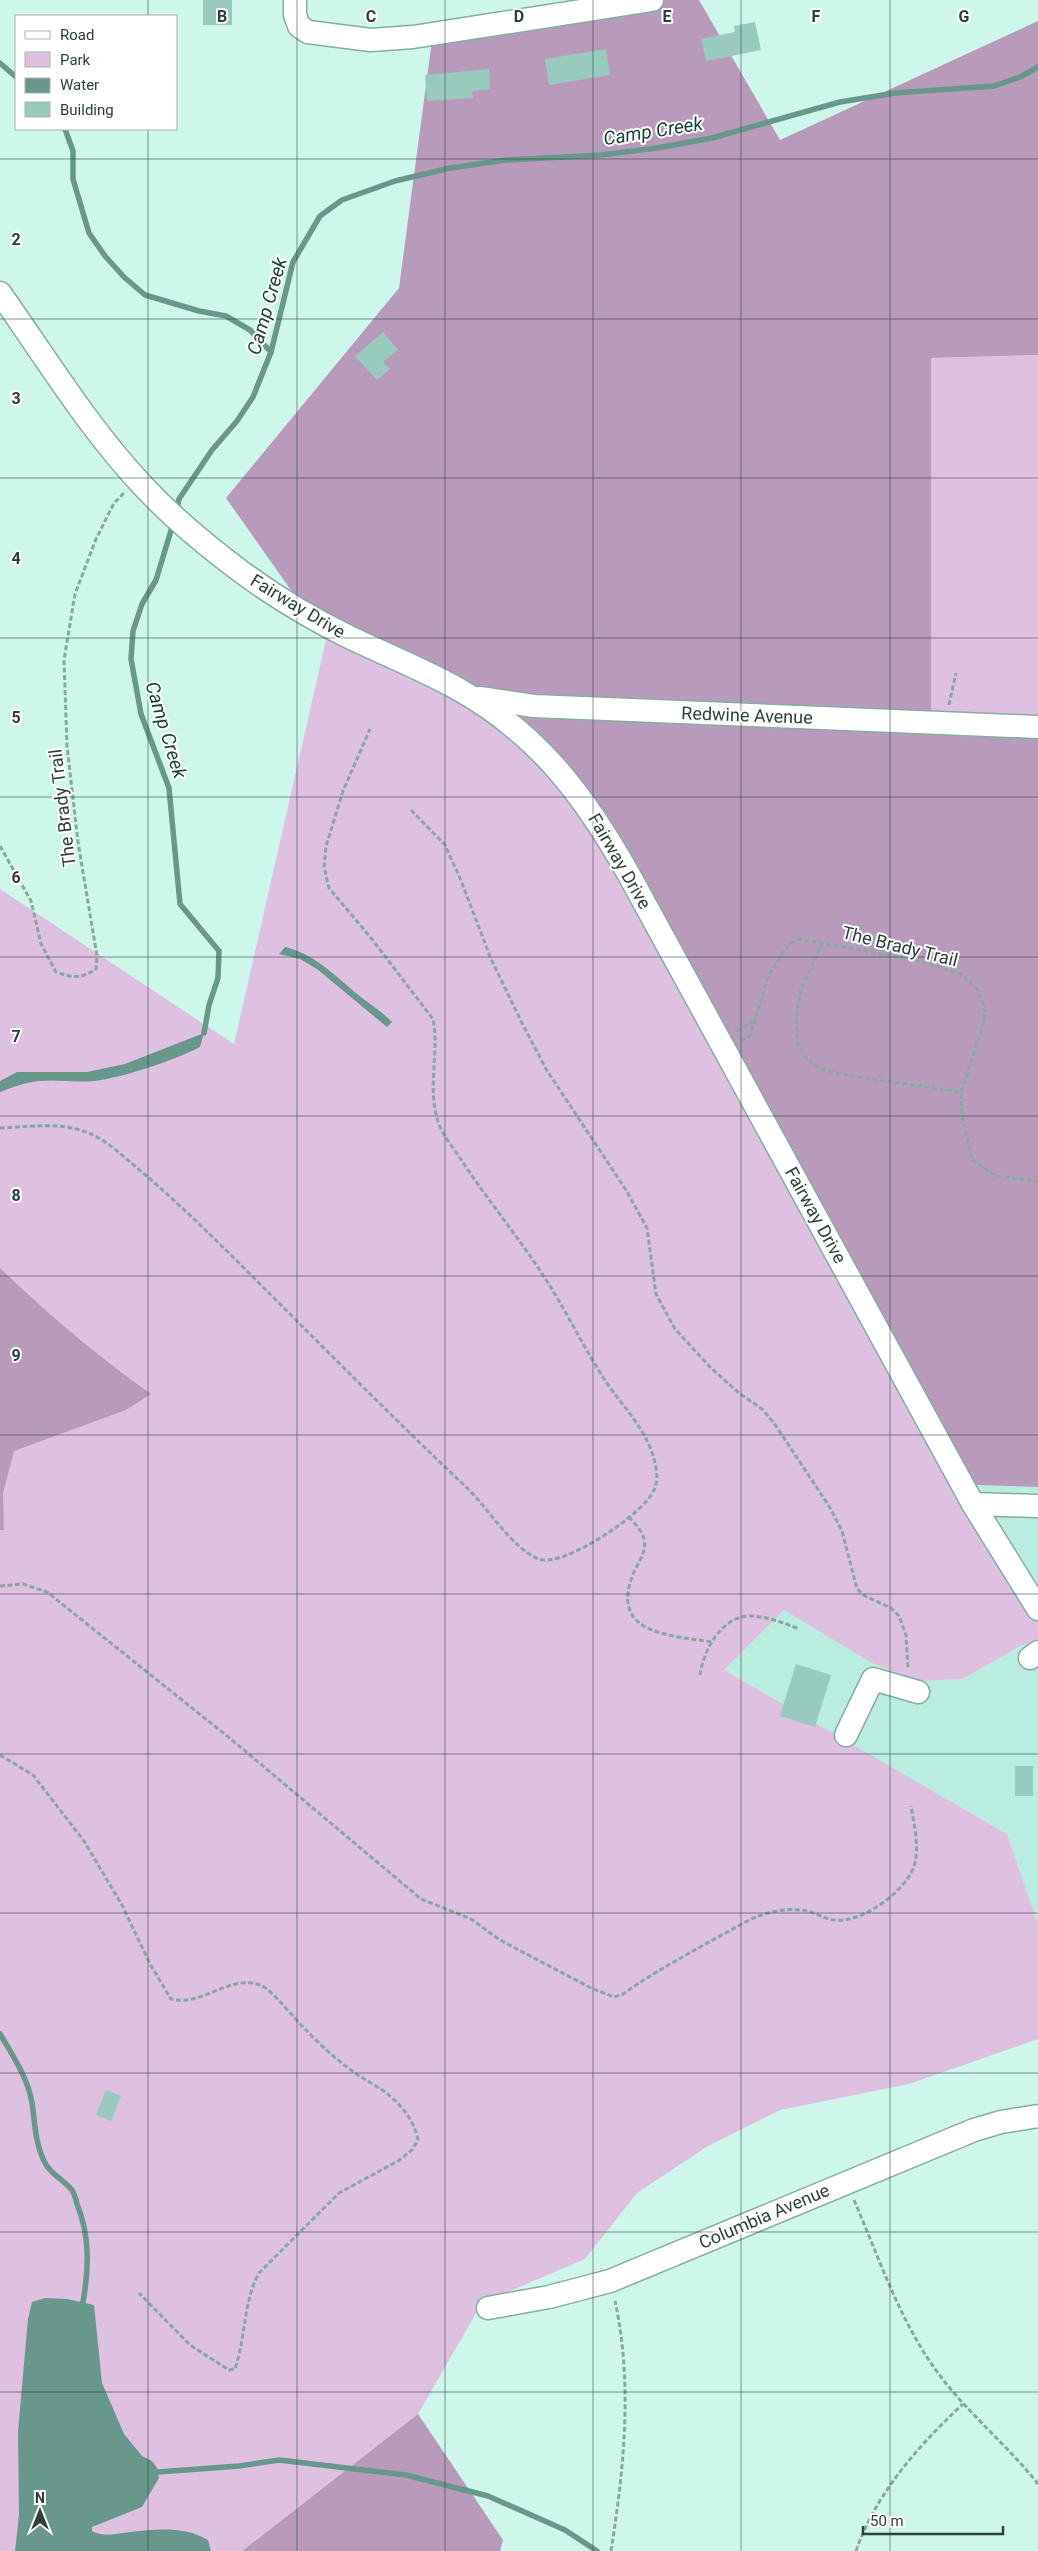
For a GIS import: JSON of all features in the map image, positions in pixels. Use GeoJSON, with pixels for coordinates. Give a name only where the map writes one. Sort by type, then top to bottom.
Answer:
{"type":"FeatureCollection","features":[{"type":"Feature","properties":{"kind":"street"},"geometry":{"type":"LineString","coordinates":[[295,0],[295,15],[300,26],[308,32],[371,40],[413,37],[595,4],[652,0]]}},
{"type":"Feature","properties":{"kind":"street","name":"Fairway Drive"},"geometry":{"type":"LineString","coordinates":[[0,294],[91,422],[138,480],[171,514],[211,548],[276,596],[348,636],[458,689],[490,709],[532,743],[569,782],[591,810],[730,1045],[973,1504],[1038,1609]]}},
{"type":"Feature","properties":{"kind":"street","name":"Redwine Avenue"},"geometry":{"type":"LineString","coordinates":[[458,689],[484,699],[534,706],[1038,727]]}},
{"type":"Feature","properties":{"kind":"street"},"geometry":{"type":"LineString","coordinates":[[973,1504],[1038,1506]]}},
{"type":"Feature","properties":{"kind":"street"},"geometry":{"type":"LineString","coordinates":[[846,1735],[873,1679],[914,1692]]}},
{"type":"Feature","properties":{"kind":"street","name":"Columbia Avenue"},"geometry":{"type":"LineString","coordinates":[[488,2308],[549,2297],[610,2281],[974,2130],[1001,2122],[1038,2116]]}},
{"type":"Feature","properties":{"kind":"path","name":"The Brady Trail"},"geometry":{"type":"LineString","coordinates":[[0,846],[31,901],[41,944],[56,972],[71,978],[84,977],[96,969],[97,956],[78,842],[68,746],[64,660],[75,594],[96,539],[114,502],[138,480]]}},
{"type":"Feature","properties":{"kind":"path"},"geometry":{"type":"LineString","coordinates":[[946,723],[956,673]]}},
{"type":"Feature","properties":{"kind":"path"},"geometry":{"type":"LineString","coordinates":[[0,1128],[54,1126],[82,1130],[105,1141],[181,1205],[395,1420],[472,1492],[493,1519],[517,1543],[539,1559],[553,1561],[568,1556],[640,1508],[653,1492],[656,1467],[651,1446],[635,1420],[603,1378],[538,1268],[477,1184],[441,1129],[433,1099],[436,1034],[433,1019],[371,938],[329,888],[324,867],[326,846],[343,790],[370,729]]}},
{"type":"Feature","properties":{"kind":"path"},"geometry":{"type":"LineString","coordinates":[[411,810],[445,845],[460,878],[491,959],[546,1069],[626,1190],[647,1228],[656,1294],[675,1328],[710,1367],[739,1393],[762,1409],[774,1423],[829,1506],[842,1530],[857,1589],[865,1596],[891,1608],[899,1616],[906,1635],[914,1692]]}},
{"type":"Feature","properties":{"kind":"path","name":"The Brady Trail"},"geometry":{"type":"LineString","coordinates":[[730,1045],[743,1041],[750,1036],[768,976],[789,944],[800,939],[918,961],[961,974],[977,989],[985,1009],[982,1029],[961,1092],[962,1115],[972,1160],[996,1176],[1038,1181]]}},
{"type":"Feature","properties":{"kind":"path","name":"The Brady Trail"},"geometry":{"type":"LineString","coordinates":[[823,942],[801,990],[796,1018],[798,1044],[804,1056],[820,1069],[846,1075],[961,1092]]}},
{"type":"Feature","properties":{"kind":"path"},"geometry":{"type":"LineString","coordinates":[[730,1045],[736,1031],[754,1020]]}},
{"type":"Feature","properties":{"kind":"path"},"geometry":{"type":"LineString","coordinates":[[629,1517],[640,1530],[644,1540],[644,1552],[628,1588],[628,1603],[632,1616],[644,1628],[660,1634],[712,1642]]}},
{"type":"Feature","properties":{"kind":"path"},"geometry":{"type":"LineString","coordinates":[[0,1586],[23,1584],[47,1592],[232,1740],[421,1899],[471,1919],[500,1940],[591,1988],[614,1997],[624,1994],[678,1958],[759,1916],[785,1909],[807,1911],[835,1920],[850,1920],[876,1907],[895,1893],[908,1877],[915,1863],[915,1832],[912,1806]]}},
{"type":"Feature","properties":{"kind":"path"},"geometry":{"type":"LineString","coordinates":[[700,1675],[701,1663],[712,1642],[737,1619],[749,1616],[769,1618],[799,1629]]}},
{"type":"Feature","properties":{"kind":"path"},"geometry":{"type":"LineString","coordinates":[[0,1755],[32,1775],[84,1841],[122,1905],[150,1964],[172,1999],[180,2001],[191,2000],[242,1982],[271,1991],[282,2006],[310,2034],[354,2072],[390,2095],[408,2115],[416,2128],[418,2140],[412,2150],[398,2161],[339,2193],[258,2273],[251,2287],[240,2356],[235,2369],[229,2370],[190,2345],[139,2293]]}},
{"type":"Feature","properties":{"kind":"path"},"geometry":{"type":"LineString","coordinates":[[846,2182],[903,2315],[921,2348],[963,2404],[1021,2462],[1038,2484]]}},
{"type":"Feature","properties":{"kind":"path"},"geometry":{"type":"LineString","coordinates":[[610,2281],[624,2357],[625,2400],[619,2495],[611,2551]]}},
{"type":"Feature","properties":{"kind":"path"},"geometry":{"type":"LineString","coordinates":[[856,2551],[872,2513],[891,2484],[938,2428],[963,2404]]}},
{"type":"Feature","properties":{"kind":"shaded area"},"geometry":{"type":"Polygon","coordinates":[[[635,0],[699,0],[780,140],[1038,21],[1038,355],[931,358],[931,721],[1038,735],[1038,1487],[975,1485],[722,1044],[605,812],[440,668],[384,659],[326,640],[226,498],[399,288],[434,25],[635,0]]]}},
{"type":"Feature","properties":{"kind":"shaded area"},"geometry":{"type":"Polygon","coordinates":[[[0,1268],[73,1334],[151,1394],[126,1410],[14,1451],[3,1493],[4,1530],[0,1530],[0,1268]]]}},
{"type":"Feature","properties":{"kind":"shaded area"},"geometry":{"type":"Polygon","coordinates":[[[975,1485],[1038,1487],[1038,1604],[975,1485]]]}},
{"type":"Feature","properties":{"kind":"shaded area"},"geometry":{"type":"Polygon","coordinates":[[[784,1610],[870,1662],[1020,1646],[1038,1640],[1038,1924],[1007,1834],[724,1670],[784,1610]]]}},
{"type":"Feature","properties":{"kind":"shaded area"},"geometry":{"type":"Polygon","coordinates":[[[418,2414],[503,2540],[500,2551],[242,2551],[418,2414]]]}},
{"type":"Feature","properties":{"kind":"green space"},"geometry":{"type":"Polygon","coordinates":[[[1038,355],[1038,735],[931,722],[931,358],[1038,355]]]}},
{"type":"Feature","properties":{"kind":"green space"},"geometry":{"type":"Polygon","coordinates":[[[326,640],[384,659],[440,668],[605,812],[722,1044],[1038,1604],[1038,1640],[1020,1646],[962,1679],[918,1681],[870,1662],[784,1610],[724,1670],[1007,1834],[1038,1924],[1038,2039],[909,2084],[780,2110],[708,2146],[637,2193],[585,2259],[482,2303],[418,2414],[242,2551],[0,2551],[0,889],[234,1044],[326,640]]]}},
{"type":"Feature","properties":{"kind":"water"},"geometry":{"type":"Polygon","coordinates":[[[285,947],[296,950],[317,961],[392,1022],[387,1027],[317,969],[300,959],[279,954],[285,947]]]}},
{"type":"Feature","properties":{"kind":"water"},"geometry":{"type":"Polygon","coordinates":[[[204,1033],[200,1047],[148,1068],[94,1081],[54,1080],[35,1082],[0,1092],[0,1081],[17,1072],[87,1072],[125,1064],[204,1033]]]}},
{"type":"Feature","properties":{"kind":"water"},"geometry":{"type":"Polygon","coordinates":[[[45,2298],[67,2299],[94,2305],[102,2383],[124,2434],[142,2456],[152,2461],[157,2468],[159,2478],[142,2507],[92,2527],[92,2531],[106,2535],[150,2530],[190,2532],[208,2540],[211,2551],[15,2551],[19,2515],[18,2431],[28,2319],[32,2302],[45,2298]]]}},
{"type":"Feature","properties":{"kind":"building"},"geometry":{"type":"Polygon","coordinates":[[[203,0],[232,0],[232,25],[203,25],[203,0]]]}},
{"type":"Feature","properties":{"kind":"building"},"geometry":{"type":"Polygon","coordinates":[[[755,22],[761,50],[706,61],[701,39],[735,32],[734,26],[755,22]]]}},
{"type":"Feature","properties":{"kind":"building"},"geometry":{"type":"Polygon","coordinates":[[[606,49],[610,75],[549,85],[545,59],[606,49]]]}},
{"type":"Feature","properties":{"kind":"building"},"geometry":{"type":"Polygon","coordinates":[[[489,69],[490,89],[472,91],[473,98],[427,101],[425,75],[489,69]]]}},
{"type":"Feature","properties":{"kind":"building"},"geometry":{"type":"Polygon","coordinates":[[[383,332],[398,350],[383,362],[390,369],[377,380],[355,356],[383,332]]]}},
{"type":"Feature","properties":{"kind":"building"},"geometry":{"type":"Polygon","coordinates":[[[796,1664],[831,1675],[815,1727],[780,1716],[796,1664]]]}},
{"type":"Feature","properties":{"kind":"building"},"geometry":{"type":"Polygon","coordinates":[[[1015,1766],[1033,1766],[1033,1796],[1015,1796],[1015,1766]]]}},
{"type":"Feature","properties":{"kind":"building"},"geometry":{"type":"Polygon","coordinates":[[[106,2090],[121,2096],[111,2121],[96,2115],[106,2090]]]}},
{"type":"Feature","properties":{"kind":"waterway"},"geometry":{"type":"LineString","coordinates":[[0,63],[15,76]]}},
{"type":"Feature","properties":{"kind":"waterway","name":"Camp Creek"},"geometry":{"type":"LineString","coordinates":[[177,510],[179,499],[212,450],[237,421],[253,397],[271,352],[293,262],[320,216],[342,200],[395,181],[450,168],[506,160],[601,155],[657,148],[712,138],[840,102],[895,93],[994,86],[1020,77],[1038,67]]}},
{"type":"Feature","properties":{"kind":"waterway"},"geometry":{"type":"LineString","coordinates":[[65,130],[73,151],[73,179],[89,233],[105,256],[124,277],[145,295],[199,311],[226,316],[250,330],[271,352]]}},
{"type":"Feature","properties":{"kind":"waterway","name":"Camp Creek"},"geometry":{"type":"LineString","coordinates":[[173,524],[156,580],[142,604],[133,631],[131,659],[141,714],[169,788],[180,904],[219,951],[218,978],[209,1005],[204,1033]]}},
{"type":"Feature","properties":{"kind":"waterway"},"geometry":{"type":"LineString","coordinates":[[0,2034],[27,2085],[32,2103],[37,2139],[43,2159],[49,2169],[72,2190],[81,2216],[87,2252],[83,2302]]}},
{"type":"Feature","properties":{"kind":"waterway"},"geometry":{"type":"LineString","coordinates":[[158,2472],[239,2466],[279,2460],[406,2475],[488,2496],[565,2530],[597,2551]]}}]}
